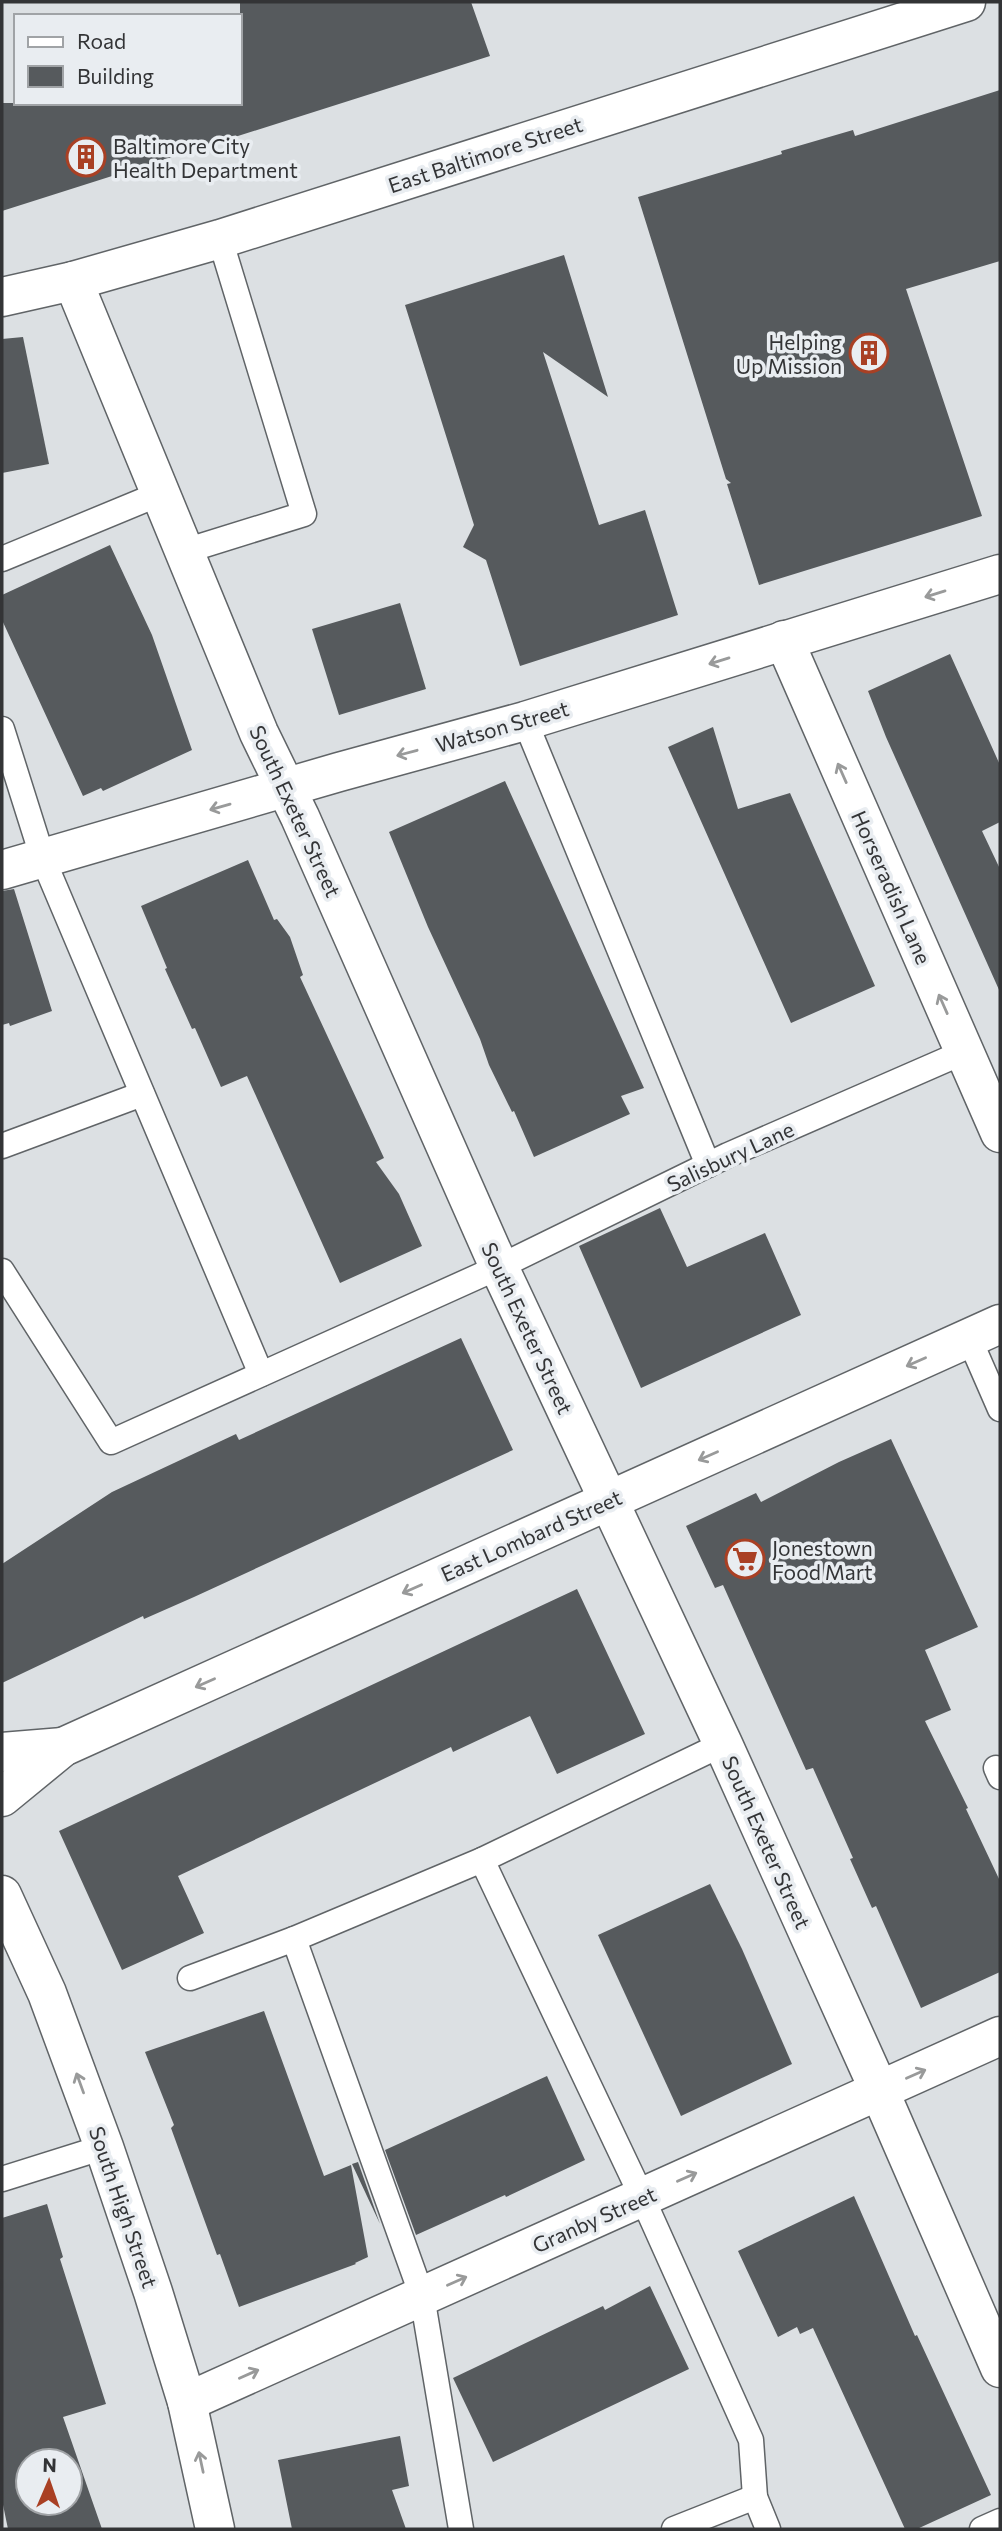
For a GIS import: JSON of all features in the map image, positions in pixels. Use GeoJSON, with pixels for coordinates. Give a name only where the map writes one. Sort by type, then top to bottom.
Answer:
{"type":"FeatureCollection","features":[{"type":"Feature","properties":{"kind":"street","name":"East Baltimore Street"},"geometry":{"type":"LineString","coordinates":[[2,297],[73,281],[220,239],[966,2]]}},
{"type":"Feature","properties":{"kind":"street","name":"South Exeter Street"},"geometry":{"type":"LineString","coordinates":[[73,281],[260,733],[499,1267],[723,1744],[879,2090],[1000,2368]]}},
{"type":"Feature","properties":{"kind":"street","name":"Watson Street"},"geometry":{"type":"LineString","coordinates":[[2,870],[285,787],[525,721],[1000,574]]}},
{"type":"Feature","properties":{"kind":"street","name":"Horseradish Lane"},"geometry":{"type":"LineString","coordinates":[[785,640],[1000,1133]]}},
{"type":"Feature","properties":{"kind":"street","name":"East Lombard Street"},"geometry":{"type":"LineString","coordinates":[[2,1797],[63,1747],[985,1331]]}},
{"type":"Feature","properties":{"kind":"street","name":"East Lombard Street"},"geometry":{"type":"LineString","coordinates":[[2,1752],[63,1747]]}},
{"type":"Feature","properties":{"kind":"street","name":"South High Street"},"geometry":{"type":"LineString","coordinates":[[2,1895],[47,1993],[104,2147],[153,2292],[187,2402],[215,2529]]}},
{"type":"Feature","properties":{"kind":"street","name":"Granby Street"},"geometry":{"type":"LineString","coordinates":[[187,2402],[1000,2036]]}},
{"type":"Feature","properties":{"kind":"lane"},"geometry":{"type":"LineString","coordinates":[[185,551],[304,514],[220,239]]}},
{"type":"Feature","properties":{"kind":"lane"},"geometry":{"type":"LineString","coordinates":[[2,559],[159,494]]}},
{"type":"Feature","properties":{"kind":"lane"},"geometry":{"type":"LineString","coordinates":[[525,721],[708,1165]]}},
{"type":"Feature","properties":{"kind":"lane"},"geometry":{"type":"LineString","coordinates":[[2,729],[43,859],[261,1374]]}},
{"type":"Feature","properties":{"kind":"lane","name":"Salisbury Lane"},"geometry":{"type":"LineString","coordinates":[[2,1271],[111,1442],[499,1267],[708,1165],[964,1052]]}},
{"type":"Feature","properties":{"kind":"lane"},"geometry":{"type":"LineString","coordinates":[[2,1146],[142,1094]]}},
{"type":"Feature","properties":{"kind":"lane"},"geometry":{"type":"LineString","coordinates":[[985,1331],[1000,1409]]}},
{"type":"Feature","properties":{"kind":"lane"},"geometry":{"type":"LineString","coordinates":[[190,1978],[294,1939],[482,1860],[723,1744]]}},
{"type":"Feature","properties":{"kind":"lane"},"geometry":{"type":"LineString","coordinates":[[482,1860],[642,2197],[751,2440],[755,2497],[768,2529]]}},
{"type":"Feature","properties":{"kind":"lane"},"geometry":{"type":"LineString","coordinates":[[294,1939],[422,2297],[461,2529]]}},
{"type":"Feature","properties":{"kind":"lane"},"geometry":{"type":"LineString","coordinates":[[2,2179],[104,2147]]}},
{"type":"Feature","properties":{"kind":"lane"},"geometry":{"type":"LineString","coordinates":[[674,2529],[755,2497]]}},
{"type":"Feature","properties":{"kind":"lane"},"geometry":{"type":"LineString","coordinates":[[982,2529],[1000,2521]]}},
{"type":"Feature","properties":{"kind":"building","name":"Baltimore City Health Department"},"geometry":{"type":"Polygon","coordinates":[[[240,2],[471,2],[490,56],[2,211],[2,103],[242,105],[240,2]]]}},
{"type":"Feature","properties":{"kind":"building"},"geometry":{"type":"Polygon","coordinates":[[[1000,90],[1000,261],[906,289],[982,516],[759,585],[727,484],[731,483],[726,479],[638,197],[782,154],[781,151],[853,130],[855,136],[1000,90]]]}},
{"type":"Feature","properties":{"kind":"building"},"geometry":{"type":"Polygon","coordinates":[[[564,255],[608,397],[543,352],[599,525],[645,510],[678,615],[520,666],[486,560],[463,547],[474,525],[405,305],[564,255]]]}},
{"type":"Feature","properties":{"kind":"building"},"geometry":{"type":"Polygon","coordinates":[[[23,337],[49,464],[2,473],[2,339],[23,337]]]}},
{"type":"Feature","properties":{"kind":"building"},"geometry":{"type":"Polygon","coordinates":[[[110,545],[152,635],[192,750],[103,791],[101,788],[83,796],[2,620],[2,595],[110,545]]]}},
{"type":"Feature","properties":{"kind":"building"},"geometry":{"type":"Polygon","coordinates":[[[400,603],[426,689],[339,715],[312,629],[400,603]]]}},
{"type":"Feature","properties":{"kind":"building"},"geometry":{"type":"Polygon","coordinates":[[[950,654],[1000,765],[1000,822],[982,831],[1000,869],[1000,992],[868,691],[950,654]]]}},
{"type":"Feature","properties":{"kind":"building"},"geometry":{"type":"Polygon","coordinates":[[[713,727],[738,809],[790,793],[875,986],[791,1023],[668,747],[713,727]]]}},
{"type":"Feature","properties":{"kind":"building"},"geometry":{"type":"Polygon","coordinates":[[[505,781],[644,1088],[621,1096],[630,1114],[534,1157],[514,1111],[512,1112],[489,1065],[389,832],[505,781]]]}},
{"type":"Feature","properties":{"kind":"building"},"geometry":{"type":"Polygon","coordinates":[[[248,860],[274,920],[277,919],[290,937],[303,975],[300,977],[384,1158],[376,1162],[399,1194],[422,1246],[340,1283],[247,1076],[221,1087],[165,969],[167,968],[141,906],[248,860]]]}},
{"type":"Feature","properties":{"kind":"building"},"geometry":{"type":"Polygon","coordinates":[[[14,889],[52,1011],[10,1026],[9,1023],[2,1025],[2,891],[14,889]]]}},
{"type":"Feature","properties":{"kind":"building"},"geometry":{"type":"Polygon","coordinates":[[[660,1208],[687,1267],[765,1233],[801,1315],[641,1388],[579,1246],[660,1208]]]}},
{"type":"Feature","properties":{"kind":"building"},"geometry":{"type":"Polygon","coordinates":[[[461,1338],[513,1450],[194,1597],[144,1619],[143,1616],[2,1683],[2,1564],[112,1492],[236,1434],[239,1440],[461,1338]]]}},
{"type":"Feature","properties":{"kind":"building"},"geometry":{"type":"Polygon","coordinates":[[[891,1439],[978,1627],[925,1650],[951,1710],[925,1721],[1000,1881],[1000,1972],[921,2008],[876,1906],[872,1908],[813,1768],[806,1770],[723,1585],[715,1588],[686,1526],[756,1493],[761,1502],[891,1439]]]}},
{"type":"Feature","properties":{"kind":"building"},"geometry":{"type":"Polygon","coordinates":[[[577,1589],[645,1734],[557,1774],[530,1716],[453,1752],[451,1747],[178,1876],[204,1933],[122,1970],[59,1831],[577,1589]]]}},
{"type":"Feature","properties":{"kind":"building"},"geometry":{"type":"Polygon","coordinates":[[[710,1884],[742,1949],[792,2064],[681,2116],[598,1935],[710,1884]]]}},
{"type":"Feature","properties":{"kind":"building"},"geometry":{"type":"Polygon","coordinates":[[[264,2011],[324,2176],[351,2165],[368,2257],[356,2264],[239,2307],[220,2254],[217,2255],[171,2128],[174,2125],[145,2052],[264,2011]]]}},
{"type":"Feature","properties":{"kind":"building"},"geometry":{"type":"Polygon","coordinates":[[[547,2076],[585,2160],[416,2235],[385,2150],[547,2076]]]}},
{"type":"Feature","properties":{"kind":"building"},"geometry":{"type":"Polygon","coordinates":[[[358,2162],[380,2224],[352,2164],[358,2162]]]}},
{"type":"Feature","properties":{"kind":"building"},"geometry":{"type":"Polygon","coordinates":[[[854,2196],[915,2336],[917,2335],[991,2495],[917,2529],[905,2529],[813,2328],[800,2334],[797,2327],[778,2337],[738,2251],[854,2196]]]}},
{"type":"Feature","properties":{"kind":"building"},"geometry":{"type":"Polygon","coordinates":[[[47,2204],[63,2257],[60,2259],[106,2404],[63,2417],[73,2447],[14,2447],[14,2517],[84,2517],[84,2477],[102,2529],[8,2529],[2,2500],[2,2218],[47,2204]]]}},
{"type":"Feature","properties":{"kind":"building"},"geometry":{"type":"Polygon","coordinates":[[[650,2286],[689,2369],[493,2462],[453,2378],[603,2306],[605,2310],[650,2286]]]}},
{"type":"Feature","properties":{"kind":"building"},"geometry":{"type":"Polygon","coordinates":[[[400,2436],[409,2486],[392,2490],[406,2529],[292,2529],[278,2460],[400,2436]]]}},
{"type":"Feature","properties":{"kind":"place","name":"Baltimore City Health Department"},"geometry":{"type":"Point","coordinates":[86,157]}},
{"type":"Feature","properties":{"kind":"place","name":"Helping Up Mission"},"geometry":{"type":"Point","coordinates":[869,353]}},
{"type":"Feature","properties":{"kind":"place","name":"Jonestown Food Mart"},"geometry":{"type":"Point","coordinates":[745,1559]}}]}
